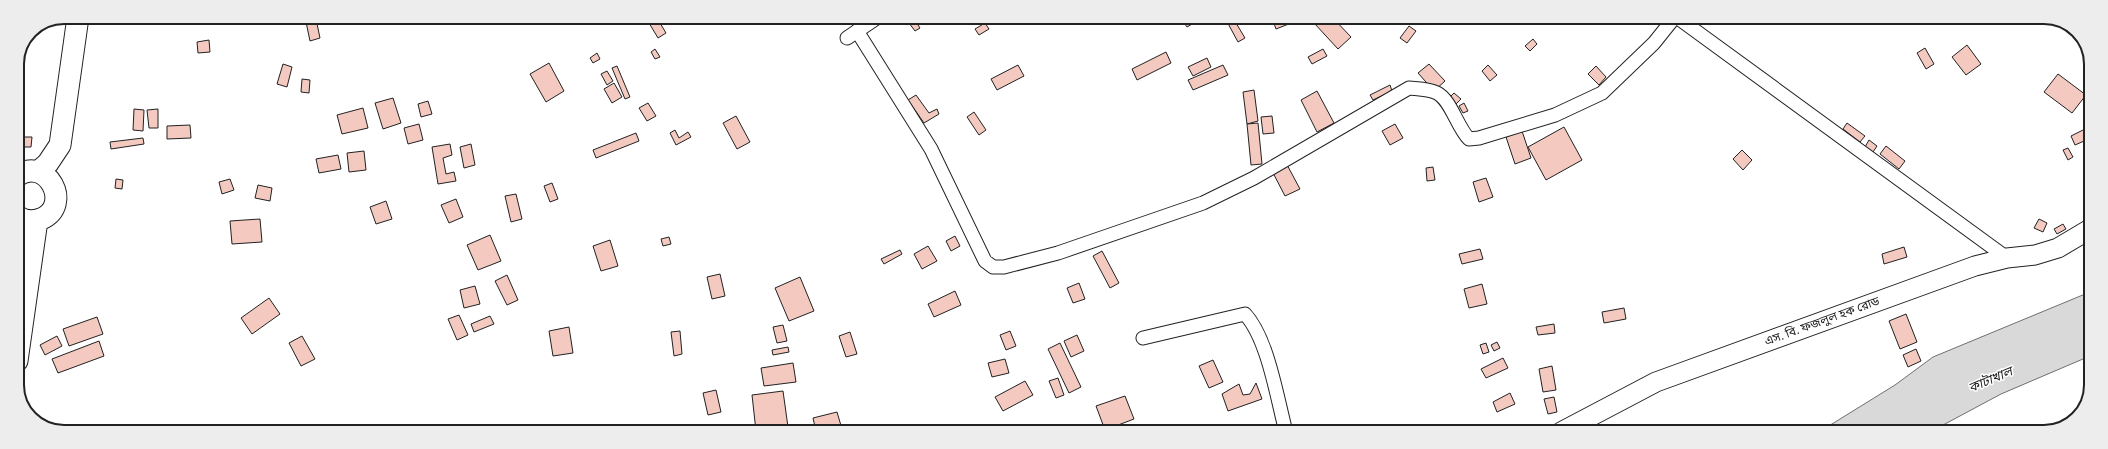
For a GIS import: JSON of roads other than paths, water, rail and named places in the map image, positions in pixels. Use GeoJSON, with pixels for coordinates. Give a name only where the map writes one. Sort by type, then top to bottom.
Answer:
{"type":"FeatureCollection","features":[{"type":"Feature","properties":{"kind":"main road"},"geometry":{"type":"LineString","coordinates":[[24,261],[27,218],[45,217],[51,211],[56,195],[60,145],[77,24]]}},
{"type":"Feature","properties":{"kind":"main road"},"geometry":{"type":"LineString","coordinates":[[39,171],[51,159],[60,145]]}},
{"type":"Feature","properties":{"kind":"main road"},"geometry":{"type":"LineString","coordinates":[[24,173],[28,171],[39,171],[50,179],[55,186],[56,195]]}},
{"type":"Feature","properties":{"kind":"main road","name":"এস. বি. ফজলুল হক রোড"},"geometry":{"type":"LineString","coordinates":[[1573,425],[1656,382],[1938,279],[2008,258],[2035,255],[2058,248],[2084,233]]}},
{"type":"Feature","properties":{"kind":"street"},"geometry":{"type":"LineString","coordinates":[[868,24],[852,35],[931,149],[985,261],[993,267],[1004,267],[1058,253],[1203,202],[1254,178],[1409,88],[1429,90],[1444,98],[1464,134],[1469,139],[1479,138],[1555,115],[1602,94],[1654,43],[1669,24]]}},
{"type":"Feature","properties":{"kind":"street"},"geometry":{"type":"LineString","coordinates":[[1686,24],[2008,258]]}},
{"type":"Feature","properties":{"kind":"street"},"geometry":{"type":"LineString","coordinates":[[1143,338],[1245,314],[1252,322],[1261,340],[1284,425]]}},
{"type":"Feature","properties":{"kind":"water","name":"কাটাখাল"},"geometry":{"type":"Polygon","coordinates":[[[2084,294],[2084,359],[2001,394],[1943,425],[1830,425],[1895,385],[1933,357],[2084,294]]]}}]}
